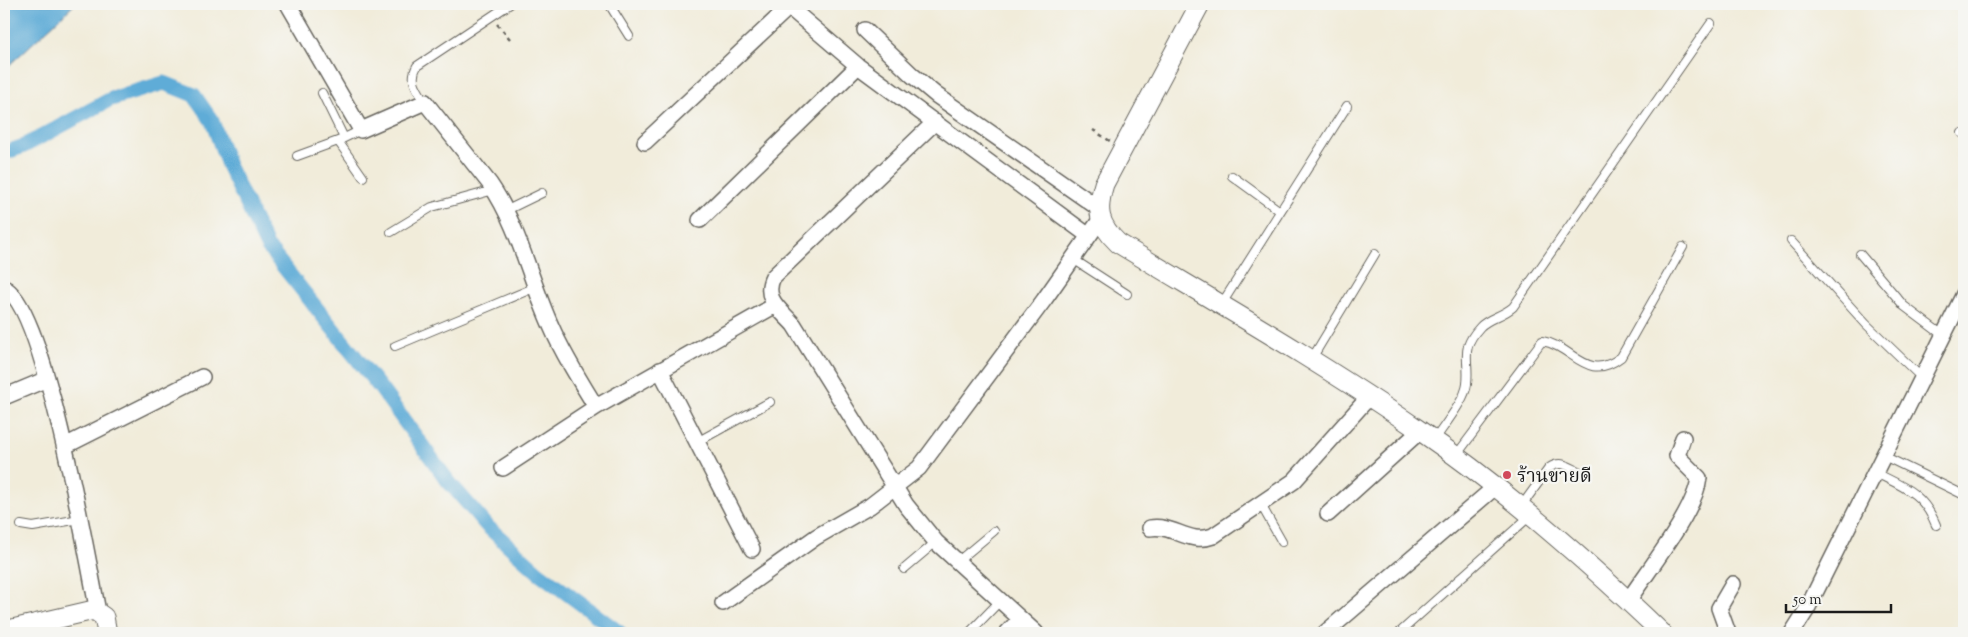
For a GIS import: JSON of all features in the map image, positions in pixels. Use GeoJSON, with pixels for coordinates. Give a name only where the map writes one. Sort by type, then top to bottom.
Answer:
{"type":"FeatureCollection","features":[{"type":"Feature","properties":{"kind":"street"},"geometry":{"type":"LineString","coordinates":[[288,4],[361,130],[424,102],[494,190],[505,211],[551,326],[596,407]]}},
{"type":"Feature","properties":{"kind":"street"},"geometry":{"type":"LineString","coordinates":[[1200,4],[1104,184],[1100,195],[1100,215],[1106,232],[1118,243],[1311,360],[1427,436],[1525,512],[1662,633]]}},
{"type":"Feature","properties":{"kind":"street"},"geometry":{"type":"LineString","coordinates":[[645,142],[789,5],[858,66],[1089,236]]}},
{"type":"Feature","properties":{"kind":"street"},"geometry":{"type":"LineString","coordinates":[[865,30],[936,95],[1100,215]]}},
{"type":"Feature","properties":{"kind":"street"},"geometry":{"type":"LineString","coordinates":[[700,220],[858,66]]}},
{"type":"Feature","properties":{"kind":"street"},"geometry":{"type":"LineString","coordinates":[[935,122],[773,278],[768,286],[774,306],[794,325],[850,418],[906,505],[936,542],[956,562],[1036,633]]}},
{"type":"Feature","properties":{"kind":"street"},"geometry":{"type":"LineString","coordinates":[[723,602],[816,537],[870,506],[896,488],[919,468],[1073,259],[1089,236],[1100,215]]}},
{"type":"Feature","properties":{"kind":"street"},"geometry":{"type":"LineString","coordinates":[[4,288],[15,295],[36,342],[47,379],[65,446],[98,612]]}},
{"type":"Feature","properties":{"kind":"street"},"geometry":{"type":"LineString","coordinates":[[1792,633],[1806,611],[1964,294]]}},
{"type":"Feature","properties":{"kind":"street"},"geometry":{"type":"LineString","coordinates":[[503,468],[596,407],[774,306]]}},
{"type":"Feature","properties":{"kind":"street"},"geometry":{"type":"LineString","coordinates":[[660,370],[752,549]]}},
{"type":"Feature","properties":{"kind":"street"},"geometry":{"type":"LineString","coordinates":[[65,446],[202,377]]}},
{"type":"Feature","properties":{"kind":"street"},"geometry":{"type":"LineString","coordinates":[[4,397],[47,379]]}},
{"type":"Feature","properties":{"kind":"street"},"geometry":{"type":"LineString","coordinates":[[1150,528],[1161,526],[1190,538],[1206,539],[1260,503],[1281,492],[1294,481],[1369,397]]}},
{"type":"Feature","properties":{"kind":"street"},"geometry":{"type":"LineString","coordinates":[[1328,514],[1427,436]]}},
{"type":"Feature","properties":{"kind":"street"},"geometry":{"type":"LineString","coordinates":[[1628,601],[1690,508],[1698,489],[1698,478],[1677,456],[1683,438]]}},
{"type":"Feature","properties":{"kind":"street"},"geometry":{"type":"LineString","coordinates":[[1325,633],[1494,488]]}},
{"type":"Feature","properties":{"kind":"street"},"geometry":{"type":"LineString","coordinates":[[1728,633],[1719,608],[1733,584]]}},
{"type":"Feature","properties":{"kind":"street"},"geometry":{"type":"LineString","coordinates":[[4,630],[90,611],[98,612],[104,617],[107,633]]}},
{"type":"Feature","properties":{"kind":"street"},"geometry":{"type":"LineString","coordinates":[[1007,633],[1020,619]]}},
{"type":"Feature","properties":{"kind":"lane"},"geometry":{"type":"LineString","coordinates":[[424,102],[413,82],[412,74],[417,66],[510,4]]}},
{"type":"Feature","properties":{"kind":"lane"},"geometry":{"type":"LineString","coordinates":[[609,4],[629,36]]}},
{"type":"Feature","properties":{"kind":"lane"},"geometry":{"type":"LineString","coordinates":[[1427,436],[1463,397],[1467,385],[1465,352],[1467,345],[1481,326],[1513,308],[1711,23]]}},
{"type":"Feature","properties":{"kind":"lane"},"geometry":{"type":"LineString","coordinates":[[322,93],[341,140],[363,177]]}},
{"type":"Feature","properties":{"kind":"lane"},"geometry":{"type":"LineString","coordinates":[[1221,305],[1347,106]]}},
{"type":"Feature","properties":{"kind":"lane"},"geometry":{"type":"LineString","coordinates":[[296,156],[341,140],[361,130]]}},
{"type":"Feature","properties":{"kind":"lane"},"geometry":{"type":"LineString","coordinates":[[1232,176],[1280,211]]}},
{"type":"Feature","properties":{"kind":"lane"},"geometry":{"type":"LineString","coordinates":[[391,232],[437,205],[494,190]]}},
{"type":"Feature","properties":{"kind":"lane"},"geometry":{"type":"LineString","coordinates":[[505,211],[542,193]]}},
{"type":"Feature","properties":{"kind":"lane"},"geometry":{"type":"LineString","coordinates":[[1792,241],[1866,324],[1923,379]]}},
{"type":"Feature","properties":{"kind":"lane"},"geometry":{"type":"LineString","coordinates":[[1456,457],[1542,341],[1596,368],[1607,366],[1621,357],[1683,246]]}},
{"type":"Feature","properties":{"kind":"lane"},"geometry":{"type":"LineString","coordinates":[[1311,360],[1375,254]]}},
{"type":"Feature","properties":{"kind":"lane"},"geometry":{"type":"LineString","coordinates":[[1860,254],[1904,306],[1944,336]]}},
{"type":"Feature","properties":{"kind":"lane"},"geometry":{"type":"LineString","coordinates":[[1073,259],[1127,294]]}},
{"type":"Feature","properties":{"kind":"lane"},"geometry":{"type":"LineString","coordinates":[[395,346],[536,287]]}},
{"type":"Feature","properties":{"kind":"lane"},"geometry":{"type":"LineString","coordinates":[[697,442],[770,402]]}},
{"type":"Feature","properties":{"kind":"lane"},"geometry":{"type":"LineString","coordinates":[[1884,456],[1964,495]]}},
{"type":"Feature","properties":{"kind":"lane"},"geometry":{"type":"LineString","coordinates":[[1399,633],[1525,512],[1549,468],[1560,463],[1582,473]]}},
{"type":"Feature","properties":{"kind":"lane"},"geometry":{"type":"LineString","coordinates":[[1876,473],[1913,492],[1929,508],[1936,525]]}},
{"type":"Feature","properties":{"kind":"lane"},"geometry":{"type":"LineString","coordinates":[[1260,503],[1282,542]]}},
{"type":"Feature","properties":{"kind":"lane"},"geometry":{"type":"LineString","coordinates":[[21,526],[32,527],[80,519]]}},
{"type":"Feature","properties":{"kind":"lane"},"geometry":{"type":"LineString","coordinates":[[956,562],[994,531]]}},
{"type":"Feature","properties":{"kind":"lane"},"geometry":{"type":"LineString","coordinates":[[904,569],[936,542]]}},
{"type":"Feature","properties":{"kind":"lane"},"geometry":{"type":"LineString","coordinates":[[969,633],[1000,601]]}},
{"type":"Feature","properties":{"kind":"path"},"geometry":{"type":"LineString","coordinates":[[491,18],[510,40]]}},
{"type":"Feature","properties":{"kind":"path"},"geometry":{"type":"LineString","coordinates":[[1093,130],[1121,149]]}},
{"type":"Feature","properties":{"kind":"water"},"geometry":{"type":"Polygon","coordinates":[[[4,4],[75,4],[4,70],[4,4]]]}},
{"type":"Feature","properties":{"kind":"waterway"},"geometry":{"type":"LineString","coordinates":[[4,153],[24,146],[111,99],[164,83],[194,95],[212,121],[228,165],[267,246],[381,389],[448,481],[488,527],[538,572],[620,633]]}},
{"type":"Feature","properties":{"kind":"place","name":"ร้านขายดี"},"geometry":{"type":"Point","coordinates":[1507,475]}}]}
